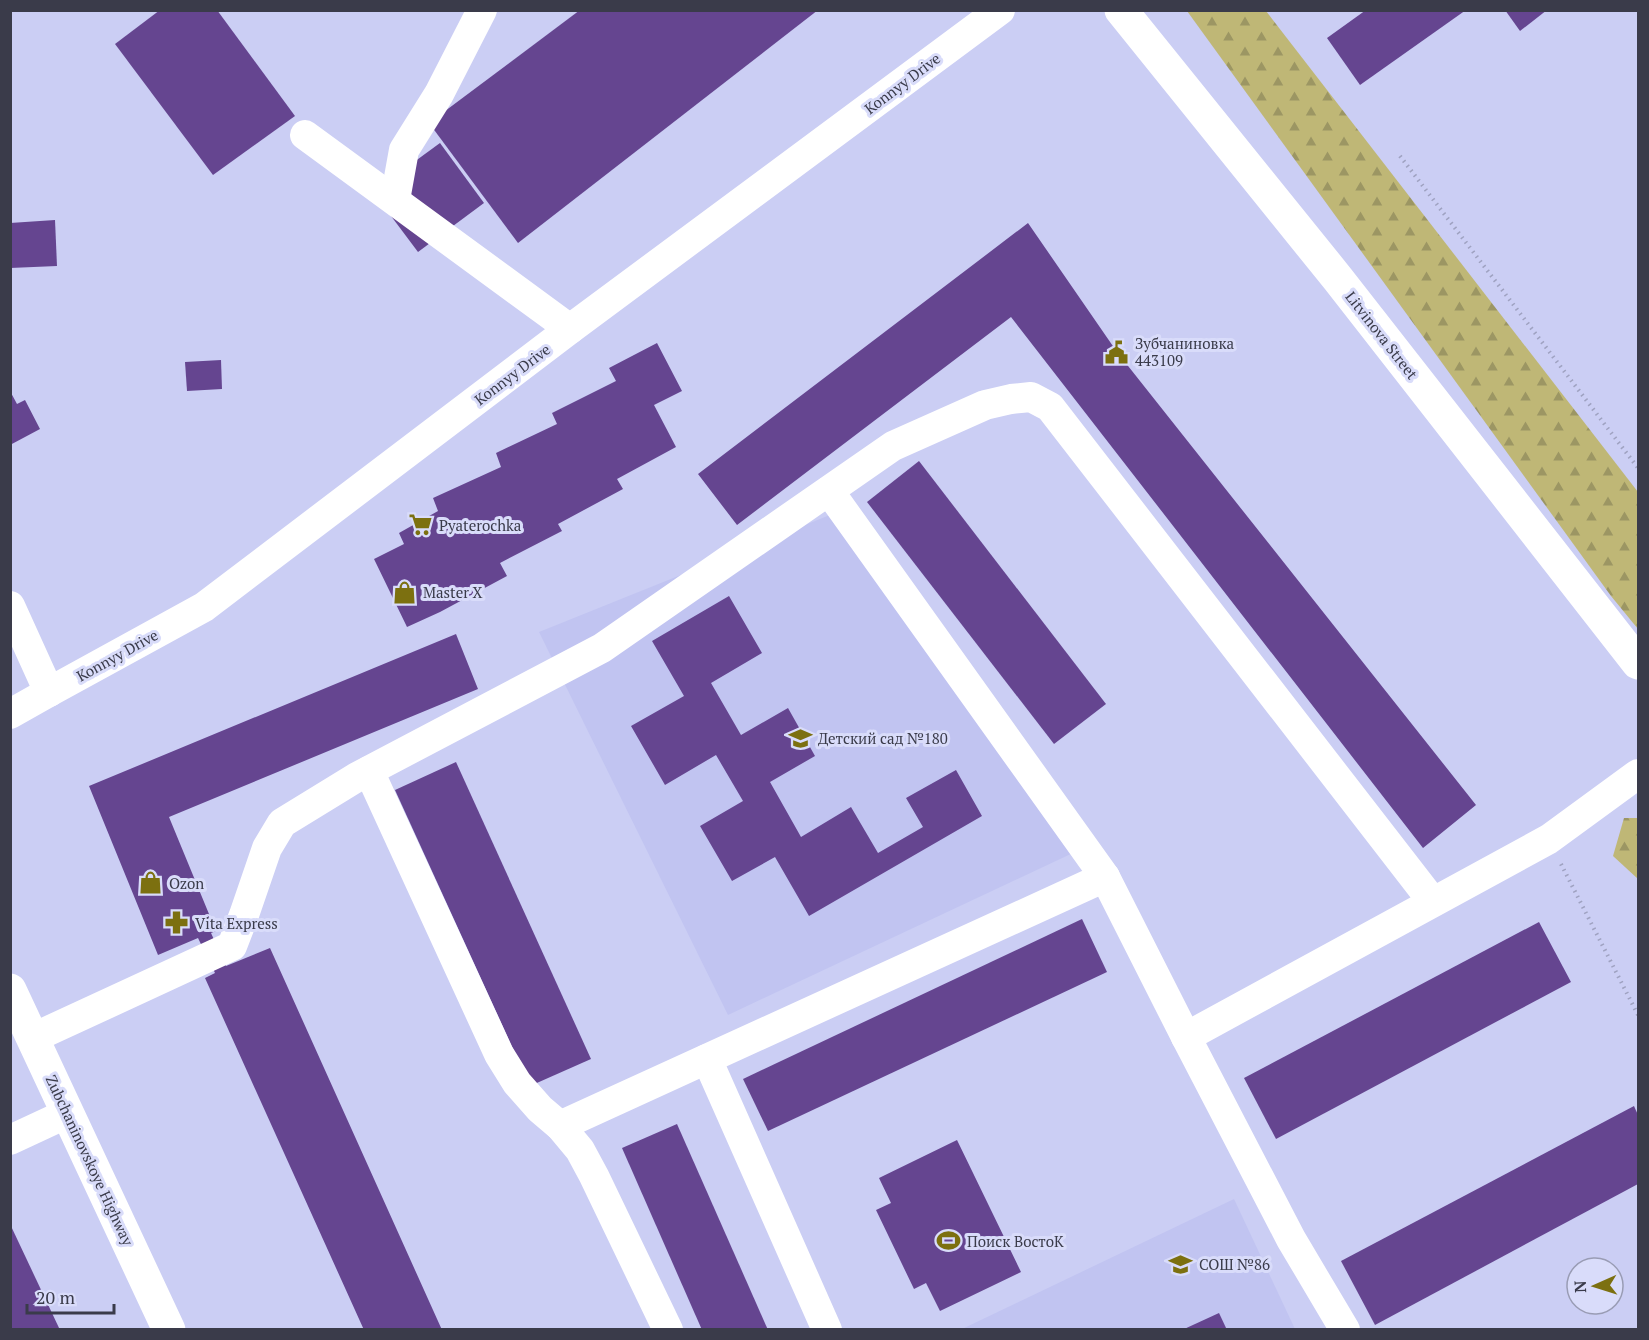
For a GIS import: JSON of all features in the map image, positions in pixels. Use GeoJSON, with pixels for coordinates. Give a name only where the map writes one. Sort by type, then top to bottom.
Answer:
{"type":"FeatureCollection","features":[{"type":"Feature","properties":{"kind":"main road","name":"Litvinova Street"},"geometry":{"type":"LineString","coordinates":[[1120,10],[1338,279],[1638,663]]}},
{"type":"Feature","properties":{"kind":"main road","name":"Zubchaninovskoye Highway"},"geometry":{"type":"LineString","coordinates":[[10,990],[169,1329]]}},
{"type":"Feature","properties":{"kind":"street"},"geometry":{"type":"LineString","coordinates":[[395,200],[404,150],[439,94],[482,10]]}},
{"type":"Feature","properties":{"kind":"street","name":"Konnyy Drive"},"geometry":{"type":"LineString","coordinates":[[10,714],[204,607],[570,329],[1000,10]]}},
{"type":"Feature","properties":{"kind":"street"},"geometry":{"type":"LineString","coordinates":[[305,135],[570,329]]}},
{"type":"Feature","properties":{"kind":"street"},"geometry":{"type":"LineString","coordinates":[[33,1038],[232,946],[267,848],[282,823],[369,771],[602,648],[893,446],[985,405],[1031,397],[1050,407],[1433,902]]}},
{"type":"Feature","properties":{"kind":"street"},"geometry":{"type":"LineString","coordinates":[[829,491],[1105,877],[1291,1239],[1345,1329]]}},
{"type":"Feature","properties":{"kind":"street"},"geometry":{"type":"LineString","coordinates":[[10,606],[49,692]]}},
{"type":"Feature","properties":{"kind":"street"},"geometry":{"type":"LineString","coordinates":[[369,771],[499,1054],[517,1083],[540,1109],[560,1126],[580,1150],[668,1329]]}},
{"type":"Feature","properties":{"kind":"street"},"geometry":{"type":"LineString","coordinates":[[1186,1037],[1549,839],[1638,774]]}},
{"type":"Feature","properties":{"kind":"street"},"geometry":{"type":"LineString","coordinates":[[560,1126],[1105,877]]}},
{"type":"Feature","properties":{"kind":"street"},"geometry":{"type":"LineString","coordinates":[[707,1059],[827,1329]]}},
{"type":"Feature","properties":{"kind":"street"},"geometry":{"type":"LineString","coordinates":[[10,1140],[68,1113]]}},
{"type":"Feature","properties":{"kind":"path"},"geometry":{"type":"LineString","coordinates":[[1400,156],[1638,468]]}},
{"type":"Feature","properties":{"kind":"path"},"geometry":{"type":"LineString","coordinates":[[1549,839],[1638,1015]]}},
{"type":"Feature","properties":{"kind":"shaded area","name":"Детский сад №180"},"geometry":{"type":"Polygon","coordinates":[[[835,513],[1092,844],[728,1015],[539,632],[835,513]]]}},
{"type":"Feature","properties":{"kind":"shaded area","name":"СОШ №86"},"geometry":{"type":"Polygon","coordinates":[[[1234,1199],[1295,1329],[960,1330],[1234,1199]]]}},
{"type":"Feature","properties":{"kind":"green space"},"geometry":{"type":"Polygon","coordinates":[[[1187,11],[1266,11],[1638,492],[1638,629],[1611,596],[1187,11]]]}},
{"type":"Feature","properties":{"kind":"green space"},"geometry":{"type":"Polygon","coordinates":[[[1624,818],[1638,818],[1638,879],[1613,856],[1624,818]]]}},
{"type":"Feature","properties":{"kind":"building"},"geometry":{"type":"Polygon","coordinates":[[[160,10],[217,10],[295,116],[213,175],[115,44],[160,10]]]}},
{"type":"Feature","properties":{"kind":"building"},"geometry":{"type":"Polygon","coordinates":[[[580,10],[818,10],[518,243],[429,123],[580,10]]]}},
{"type":"Feature","properties":{"kind":"building"},"geometry":{"type":"Polygon","coordinates":[[[1366,10],[1466,10],[1360,85],[1327,38],[1366,10]]]}},
{"type":"Feature","properties":{"kind":"building"},"geometry":{"type":"Polygon","coordinates":[[[1505,10],[1547,10],[1520,31],[1505,10]]]}},
{"type":"Feature","properties":{"kind":"building"},"geometry":{"type":"Polygon","coordinates":[[[440,143],[484,203],[418,252],[373,192],[440,143]]]}},
{"type":"Feature","properties":{"kind":"building"},"geometry":{"type":"Polygon","coordinates":[[[55,220],[57,266],[10,268],[10,223],[55,220]]]}},
{"type":"Feature","properties":{"kind":"building"},"geometry":{"type":"Polygon","coordinates":[[[1028,223],[1117,352],[1476,805],[1423,848],[1011,317],[737,525],[698,474],[1028,223]]]}},
{"type":"Feature","properties":{"kind":"building"},"geometry":{"type":"Polygon","coordinates":[[[657,343],[682,391],[654,405],[676,447],[617,479],[623,489],[558,524],[562,531],[500,563],[507,576],[407,627],[374,559],[404,544],[399,533],[438,511],[433,498],[501,467],[496,453],[557,424],[552,413],[616,381],[609,368],[657,343]]]}},
{"type":"Feature","properties":{"kind":"building"},"geometry":{"type":"Polygon","coordinates":[[[221,360],[222,389],[187,391],[185,362],[221,360]]]}},
{"type":"Feature","properties":{"kind":"building"},"geometry":{"type":"Polygon","coordinates":[[[10,391],[17,404],[25,400],[40,429],[10,445],[10,391]]]}},
{"type":"Feature","properties":{"kind":"building"},"geometry":{"type":"Polygon","coordinates":[[[919,461],[1106,704],[1054,744],[867,502],[919,461]]]}},
{"type":"Feature","properties":{"kind":"building"},"geometry":{"type":"Polygon","coordinates":[[[729,596],[762,653],[711,683],[741,735],[788,708],[815,756],[770,782],[801,837],[851,807],[878,853],[923,827],[906,798],[956,770],[982,816],[809,916],[775,857],[732,881],[700,826],[743,801],[716,755],[665,785],[631,726],[684,696],[652,641],[729,596]]]}},
{"type":"Feature","properties":{"kind":"building"},"geometry":{"type":"Polygon","coordinates":[[[456,634],[478,689],[169,817],[216,931],[211,933],[226,966],[270,948],[442,1330],[364,1330],[205,978],[215,973],[198,938],[158,955],[89,786],[456,634]]]}},
{"type":"Feature","properties":{"kind":"building"},"geometry":{"type":"Polygon","coordinates":[[[456,762],[591,1059],[530,1086],[395,790],[456,762]]]}},
{"type":"Feature","properties":{"kind":"building"},"geometry":{"type":"Polygon","coordinates":[[[1082,919],[1107,972],[768,1131],[743,1079],[1082,919]]]}},
{"type":"Feature","properties":{"kind":"building"},"geometry":{"type":"Polygon","coordinates":[[[1539,922],[1571,982],[1276,1139],[1244,1078],[1539,922]]]}},
{"type":"Feature","properties":{"kind":"building"},"geometry":{"type":"Polygon","coordinates":[[[1634,1106],[1638,1115],[1638,1184],[1375,1325],[1341,1261],[1634,1106]]]}},
{"type":"Feature","properties":{"kind":"building"},"geometry":{"type":"Polygon","coordinates":[[[677,1124],[768,1330],[702,1330],[622,1148],[677,1124]]]}},
{"type":"Feature","properties":{"kind":"building","name":"Поиск ВостоК"},"geometry":{"type":"Polygon","coordinates":[[[957,1140],[1021,1272],[940,1311],[926,1283],[914,1289],[876,1210],[891,1203],[879,1178],[957,1140]]]}},
{"type":"Feature","properties":{"kind":"building"},"geometry":{"type":"Polygon","coordinates":[[[10,1224],[60,1330],[10,1330],[10,1224]]]}},
{"type":"Feature","properties":{"kind":"building"},"geometry":{"type":"Polygon","coordinates":[[[1219,1313],[1227,1330],[1182,1330],[1219,1313]]]}},
{"type":"Feature","properties":{"kind":"place","name":"Зубчаниновка 443109"},"geometry":{"type":"Point","coordinates":[1117,352]}},
{"type":"Feature","properties":{"kind":"place","name":"Pyaterochka"},"geometry":{"type":"Point","coordinates":[421,525]}},
{"type":"Feature","properties":{"kind":"place","name":"Master X"},"geometry":{"type":"Point","coordinates":[405,592]}},
{"type":"Feature","properties":{"kind":"place","name":"Детский сад №180"},"geometry":{"type":"Point","coordinates":[800,738]}},
{"type":"Feature","properties":{"kind":"place","name":"Ozon"},"geometry":{"type":"Point","coordinates":[151,883]}},
{"type":"Feature","properties":{"kind":"place","name":"Vita Express"},"geometry":{"type":"Point","coordinates":[177,923]}},
{"type":"Feature","properties":{"kind":"place","name":"Поиск ВостоК"},"geometry":{"type":"Point","coordinates":[949,1241]}},
{"type":"Feature","properties":{"kind":"place","name":"СОШ №86"},"geometry":{"type":"Point","coordinates":[1181,1264]}}]}
